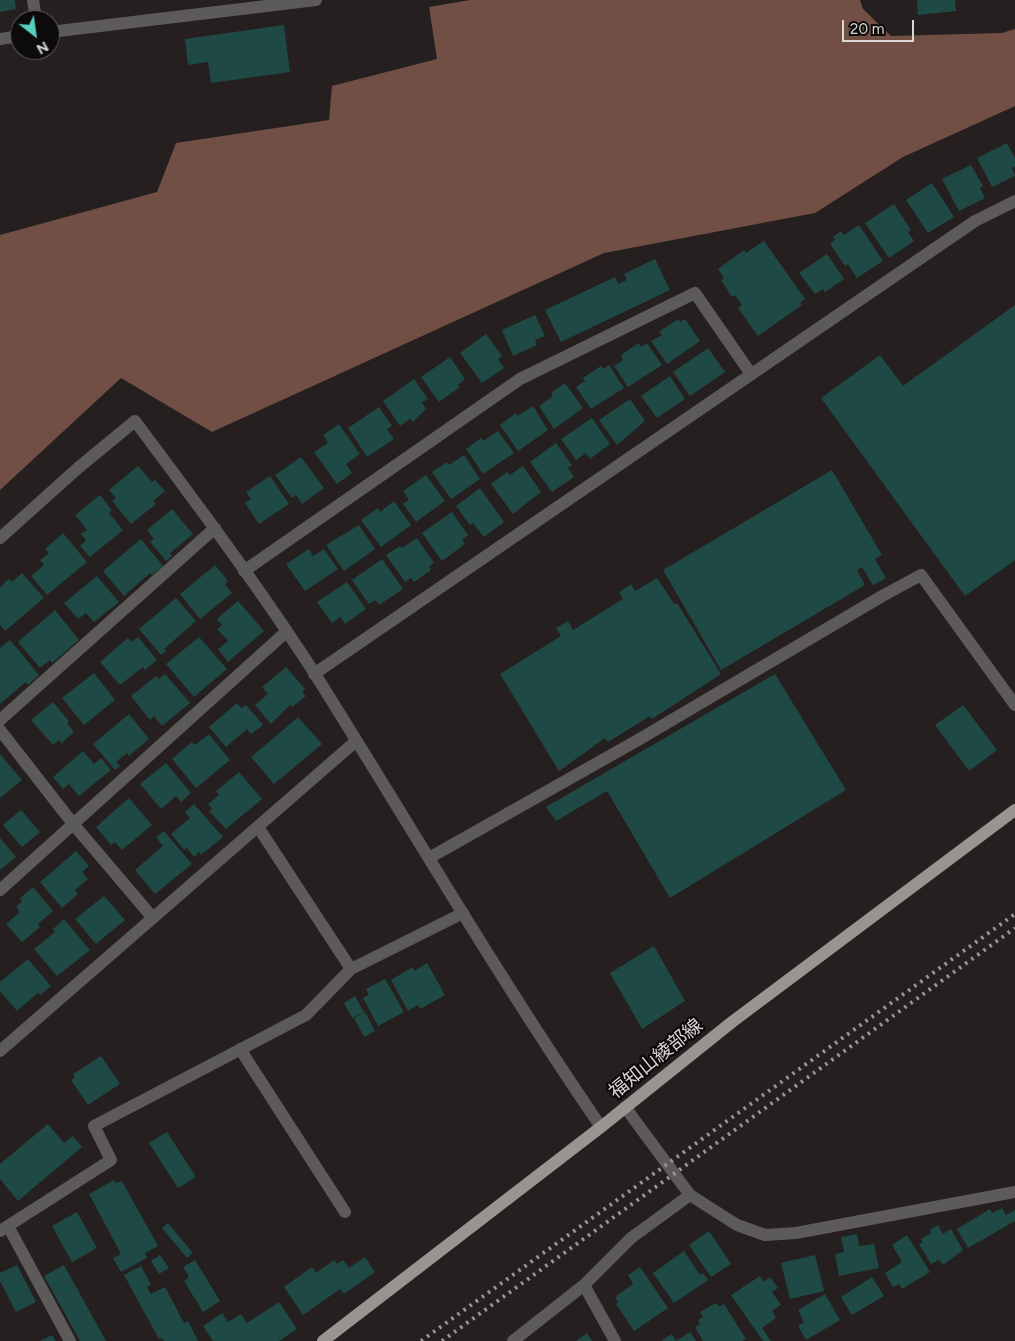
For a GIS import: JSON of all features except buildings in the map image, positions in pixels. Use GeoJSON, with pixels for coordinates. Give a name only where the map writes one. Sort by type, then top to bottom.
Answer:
{"type":"FeatureCollection","features":[{"type":"Feature","properties":{"kind":"main road","name":"福知山綾部線"},"geometry":{"type":"LineString","coordinates":[[323,1341],[601,1127],[732,1022],[1015,810]]}},
{"type":"Feature","properties":{"kind":"street"},"geometry":{"type":"LineString","coordinates":[[60,31],[316,0]]}},
{"type":"Feature","properties":{"kind":"street"},"geometry":{"type":"LineString","coordinates":[[314,674],[975,221],[1015,201]]}},
{"type":"Feature","properties":{"kind":"street"},"geometry":{"type":"LineString","coordinates":[[244,571],[520,379],[695,293],[750,374]]}},
{"type":"Feature","properties":{"kind":"street"},"geometry":{"type":"LineString","coordinates":[[0,538],[78,468],[135,421],[215,528],[314,674],[463,914],[601,1127]]}},
{"type":"Feature","properties":{"kind":"street"},"geometry":{"type":"LineString","coordinates":[[0,720],[215,528]]}},
{"type":"Feature","properties":{"kind":"street"},"geometry":{"type":"LineString","coordinates":[[429,858],[638,740],[884,594],[921,575],[1015,706]]}},
{"type":"Feature","properties":{"kind":"street"},"geometry":{"type":"LineString","coordinates":[[0,890],[286,632]]}},
{"type":"Feature","properties":{"kind":"street"},"geometry":{"type":"LineString","coordinates":[[0,730],[74,825],[153,918]]}},
{"type":"Feature","properties":{"kind":"street"},"geometry":{"type":"LineString","coordinates":[[0,1051],[355,742]]}},
{"type":"Feature","properties":{"kind":"street"},"geometry":{"type":"LineString","coordinates":[[258,826],[351,969]]}},
{"type":"Feature","properties":{"kind":"street"},"geometry":{"type":"LineString","coordinates":[[70,1341],[4,1229],[111,1160],[94,1126],[306,1015],[351,969],[463,914]]}},
{"type":"Feature","properties":{"kind":"street"},"geometry":{"type":"LineString","coordinates":[[240,1049],[344,1212]]}},
{"type":"Feature","properties":{"kind":"street"},"geometry":{"type":"LineString","coordinates":[[625,1107],[690,1195],[737,1225],[765,1236],[796,1233],[1015,1192]]}},
{"type":"Feature","properties":{"kind":"street"},"geometry":{"type":"LineString","coordinates":[[513,1341],[584,1285],[631,1238],[690,1195]]}},
{"type":"Feature","properties":{"kind":"street"},"geometry":{"type":"LineString","coordinates":[[584,1285],[615,1341]]}},
{"type":"Feature","properties":{"kind":"shaded area"},"geometry":{"type":"Polygon","coordinates":[[[470,0],[860,0],[863,9],[891,36],[1002,33],[1015,29],[1015,106],[903,157],[815,213],[604,253],[212,432],[121,378],[0,490],[0,235],[157,192],[176,143],[329,120],[332,86],[437,59],[429,7],[470,0]]]}},
{"type":"Feature","properties":{"kind":"railway"},"geometry":{"type":"LineString","coordinates":[[421,1341],[1015,914]]}},
{"type":"Feature","properties":{"kind":"railway"},"geometry":{"type":"LineString","coordinates":[[442,1341],[1015,928]]}}]}
